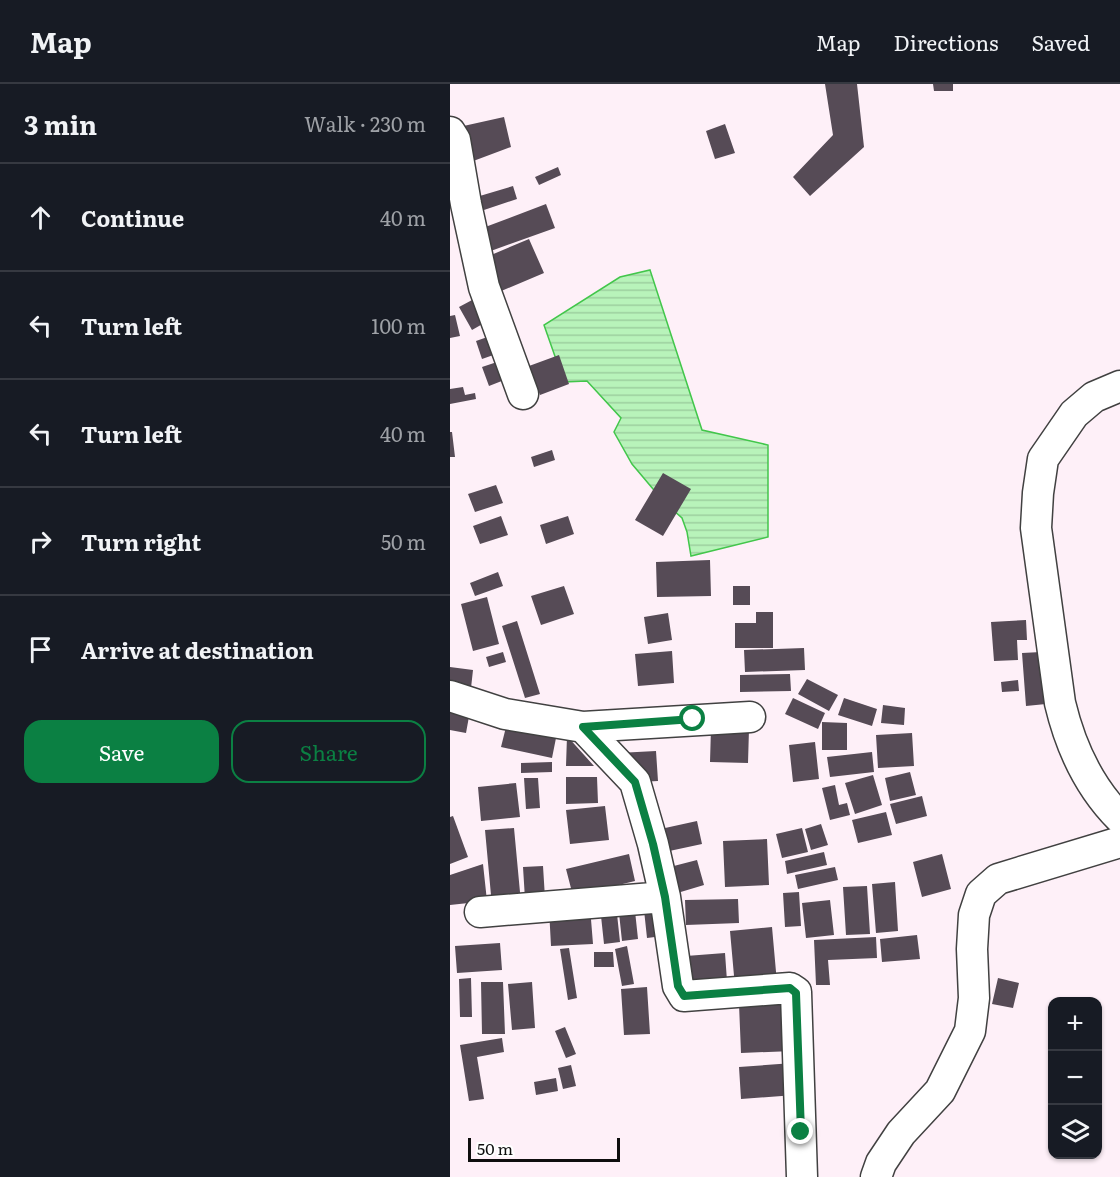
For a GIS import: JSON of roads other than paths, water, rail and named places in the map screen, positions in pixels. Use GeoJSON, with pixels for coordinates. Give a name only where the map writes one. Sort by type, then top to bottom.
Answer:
{"type":"FeatureCollection","features":[{"type":"Feature","properties":{"kind":"street"},"geometry":{"type":"LineString","coordinates":[[450,132],[455,140],[484,287],[524,394]]}},
{"type":"Feature","properties":{"kind":"street"},"geometry":{"type":"LineString","coordinates":[[1120,386],[1094,397],[1074,414],[1042,459],[1036,528],[1065,727],[1095,788],[1120,818]]}},
{"type":"Feature","properties":{"kind":"street"},"geometry":{"type":"LineString","coordinates":[[450,696],[505,714],[583,727],[750,717]]}},
{"type":"Feature","properties":{"kind":"street"},"geometry":{"type":"LineString","coordinates":[[583,727],[635,782],[653,844],[665,897],[678,986],[684,996],[790,988],[796,993],[802,1177]]}},
{"type":"Feature","properties":{"kind":"street"},"geometry":{"type":"LineString","coordinates":[[876,1177],[881,1163],[902,1133],[940,1091],[970,1031],[974,998],[972,949],[974,915],[981,894],[998,879],[1120,842]]}},
{"type":"Feature","properties":{"kind":"street"},"geometry":{"type":"LineString","coordinates":[[480,912],[665,897]]}}]}
